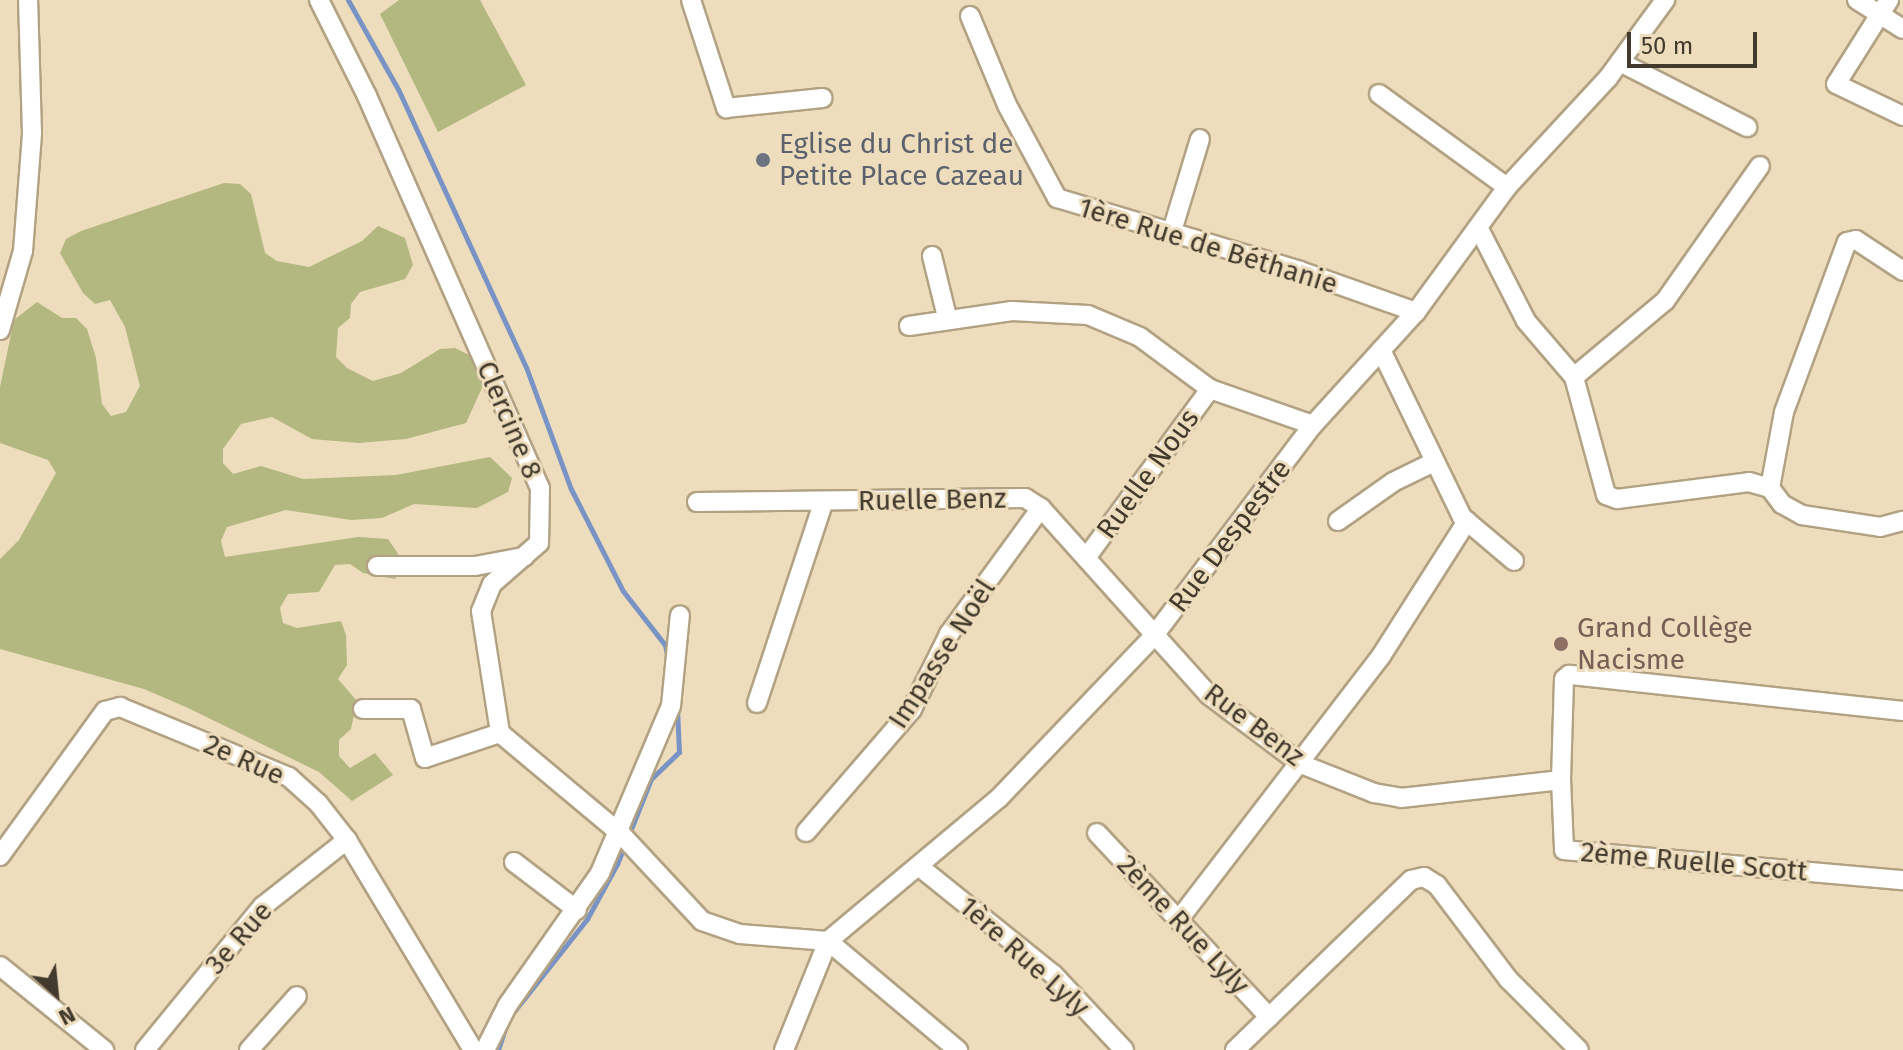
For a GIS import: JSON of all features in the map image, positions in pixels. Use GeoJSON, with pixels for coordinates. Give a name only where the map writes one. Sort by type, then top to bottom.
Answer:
{"type":"FeatureCollection","features":[{"type":"Feature","properties":{"kind":"street"},"geometry":{"type":"LineString","coordinates":[[0,330],[23,251],[32,133],[28,0]]}},
{"type":"Feature","properties":{"kind":"street","name":"Clercine 8"},"geometry":{"type":"LineString","coordinates":[[319,0],[367,96],[540,488],[539,543],[527,556]]}},
{"type":"Feature","properties":{"kind":"street"},"geometry":{"type":"LineString","coordinates":[[691,0],[726,108],[822,98]]}},
{"type":"Feature","properties":{"kind":"street","name":"Rue Despestre"},"geometry":{"type":"LineString","coordinates":[[786,1049],[828,941],[921,868],[999,798],[1153,637],[1211,566],[1313,425],[1416,312],[1507,187],[1620,62],[1665,0]]}},
{"type":"Feature","properties":{"kind":"street"},"geometry":{"type":"LineString","coordinates":[[1857,0],[1903,29]]}},
{"type":"Feature","properties":{"kind":"street"},"geometry":{"type":"LineString","coordinates":[[1889,0],[1836,84],[1903,116]]}},
{"type":"Feature","properties":{"kind":"street","name":"1ère Rue de Béthanie"},"geometry":{"type":"LineString","coordinates":[[970,16],[1007,105],[1057,198],[1172,231],[1416,312]]}},
{"type":"Feature","properties":{"kind":"street"},"geometry":{"type":"LineString","coordinates":[[1620,62],[1747,127]]}},
{"type":"Feature","properties":{"kind":"street"},"geometry":{"type":"LineString","coordinates":[[1379,94],[1507,187]]}},
{"type":"Feature","properties":{"kind":"street"},"geometry":{"type":"LineString","coordinates":[[1172,231],[1200,139]]}},
{"type":"Feature","properties":{"kind":"street"},"geometry":{"type":"LineString","coordinates":[[1574,377],[1665,301],[1760,166]]}},
{"type":"Feature","properties":{"kind":"street"},"geometry":{"type":"LineString","coordinates":[[1479,229],[1526,321],[1574,377],[1606,495],[1617,499],[1749,482],[1770,488],[1782,504],[1802,515],[1880,527],[1903,521]]}},
{"type":"Feature","properties":{"kind":"street"},"geometry":{"type":"LineString","coordinates":[[1770,488],[1784,412],[1847,242],[1856,240],[1903,271]]}},
{"type":"Feature","properties":{"kind":"street"},"geometry":{"type":"LineString","coordinates":[[932,256],[947,317]]}},
{"type":"Feature","properties":{"kind":"street"},"geometry":{"type":"LineString","coordinates":[[909,326],[947,317],[1012,311],[1088,315],[1140,337],[1210,389],[1313,425]]}},
{"type":"Feature","properties":{"kind":"street"},"geometry":{"type":"LineString","coordinates":[[1381,350],[1434,462],[1467,521],[1514,561]]}},
{"type":"Feature","properties":{"kind":"street","name":"Ruelle Nous"},"geometry":{"type":"LineString","coordinates":[[1086,558],[1210,389]]}},
{"type":"Feature","properties":{"kind":"street"},"geometry":{"type":"LineString","coordinates":[[1338,521],[1382,488],[1434,462]]}},
{"type":"Feature","properties":{"kind":"street","name":"Ruelle Benz"},"geometry":{"type":"LineString","coordinates":[[697,502],[823,503],[1015,497],[1041,508],[1153,637]]}},
{"type":"Feature","properties":{"kind":"street"},"geometry":{"type":"LineString","coordinates":[[757,703],[823,503]]}},
{"type":"Feature","properties":{"kind":"street","name":"Impasse Noël"},"geometry":{"type":"LineString","coordinates":[[806,832],[912,709],[949,634],[1041,508]]}},
{"type":"Feature","properties":{"kind":"street"},"geometry":{"type":"LineString","coordinates":[[1180,918],[1381,656],[1467,521]]}},
{"type":"Feature","properties":{"kind":"street"},"geometry":{"type":"LineString","coordinates":[[377,566],[475,566],[527,556]]}},
{"type":"Feature","properties":{"kind":"street"},"geometry":{"type":"LineString","coordinates":[[527,556],[492,584],[481,611],[500,733],[623,837],[702,921],[740,934],[828,941],[958,1050]]}},
{"type":"Feature","properties":{"kind":"street"},"geometry":{"type":"LineString","coordinates":[[485,1050],[507,1006],[577,910],[623,837],[671,706],[680,615]]}},
{"type":"Feature","properties":{"kind":"street","name":"Rue Benz"},"geometry":{"type":"LineString","coordinates":[[1153,637],[1209,695],[1301,764],[1374,793],[1401,798],[1561,780]]}},
{"type":"Feature","properties":{"kind":"street","name":"2ème Ruelle Scott"},"geometry":{"type":"LineString","coordinates":[[1903,711],[1566,676],[1561,780],[1564,850],[1903,880]]}},
{"type":"Feature","properties":{"kind":"street","name":"2e Rue"},"geometry":{"type":"LineString","coordinates":[[4,844],[105,711],[120,707],[289,777],[347,840],[473,1050]]}},
{"type":"Feature","properties":{"kind":"street"},"geometry":{"type":"LineString","coordinates":[[363,709],[411,709],[425,758],[500,733]]}},
{"type":"Feature","properties":{"kind":"street","name":"2ème Rue Lyly"},"geometry":{"type":"LineString","coordinates":[[1097,833],[1180,918],[1269,1017]]}},
{"type":"Feature","properties":{"kind":"street","name":"3e Rue"},"geometry":{"type":"LineString","coordinates":[[145,1050],[263,906],[347,840]]}},
{"type":"Feature","properties":{"kind":"street"},"geometry":{"type":"LineString","coordinates":[[514,862],[577,910]]}},
{"type":"Feature","properties":{"kind":"street","name":"1ère Rue Lyly"},"geometry":{"type":"LineString","coordinates":[[921,868],[1053,974],[1124,1050]]}},
{"type":"Feature","properties":{"kind":"street"},"geometry":{"type":"LineString","coordinates":[[1235,1050],[1411,880],[1424,877],[1437,885],[1508,979],[1579,1050]]}},
{"type":"Feature","properties":{"kind":"street"},"geometry":{"type":"LineString","coordinates":[[0,966],[104,1050]]}},
{"type":"Feature","properties":{"kind":"street"},"geometry":{"type":"LineString","coordinates":[[249,1050],[297,996]]}},
{"type":"Feature","properties":{"kind":"green space"},"geometry":{"type":"Polygon","coordinates":[[[399,0],[480,0],[526,85],[438,132],[380,14],[399,0]]]}},
{"type":"Feature","properties":{"kind":"green space"},"geometry":{"type":"Polygon","coordinates":[[[224,183],[240,184],[251,194],[265,253],[277,261],[309,267],[362,241],[378,226],[405,238],[413,265],[405,279],[360,292],[351,304],[350,318],[338,328],[336,357],[347,368],[373,381],[401,373],[440,349],[455,348],[469,355],[486,379],[466,423],[406,439],[359,443],[312,439],[272,417],[241,424],[223,449],[223,463],[233,474],[261,466],[303,479],[396,475],[490,457],[512,478],[508,492],[477,508],[414,504],[382,518],[351,520],[286,510],[227,527],[221,541],[225,557],[358,537],[388,539],[403,565],[395,579],[363,573],[350,564],[335,565],[319,592],[288,594],[280,608],[283,623],[297,628],[341,621],[346,635],[347,665],[338,679],[357,701],[351,729],[339,740],[339,756],[350,768],[375,753],[393,775],[352,801],[319,772],[144,689],[0,649],[0,559],[19,540],[56,473],[48,460],[0,443],[0,387],[14,320],[37,302],[62,318],[76,318],[87,329],[96,358],[102,404],[111,416],[126,412],[140,386],[125,327],[110,300],[95,304],[83,293],[60,253],[66,239],[81,231],[224,183]]]}},
{"type":"Feature","properties":{"kind":"waterway"},"geometry":{"type":"LineString","coordinates":[[348,0],[398,89],[526,367],[571,489],[623,591],[665,645],[668,659]]}},
{"type":"Feature","properties":{"kind":"waterway"},"geometry":{"type":"LineString","coordinates":[[512,1014],[587,919],[617,864],[651,779],[679,752],[677,708]]}},
{"type":"Feature","properties":{"kind":"waterway"},"geometry":{"type":"LineString","coordinates":[[498,1050],[506,1026]]}},
{"type":"Feature","properties":{"kind":"place","name":"Eglise du Christ de Petite Place Cazeau"},"geometry":{"type":"Point","coordinates":[763,160]}},
{"type":"Feature","properties":{"kind":"place","name":"Grand Collège Nacisme"},"geometry":{"type":"Point","coordinates":[1561,644]}}]}
